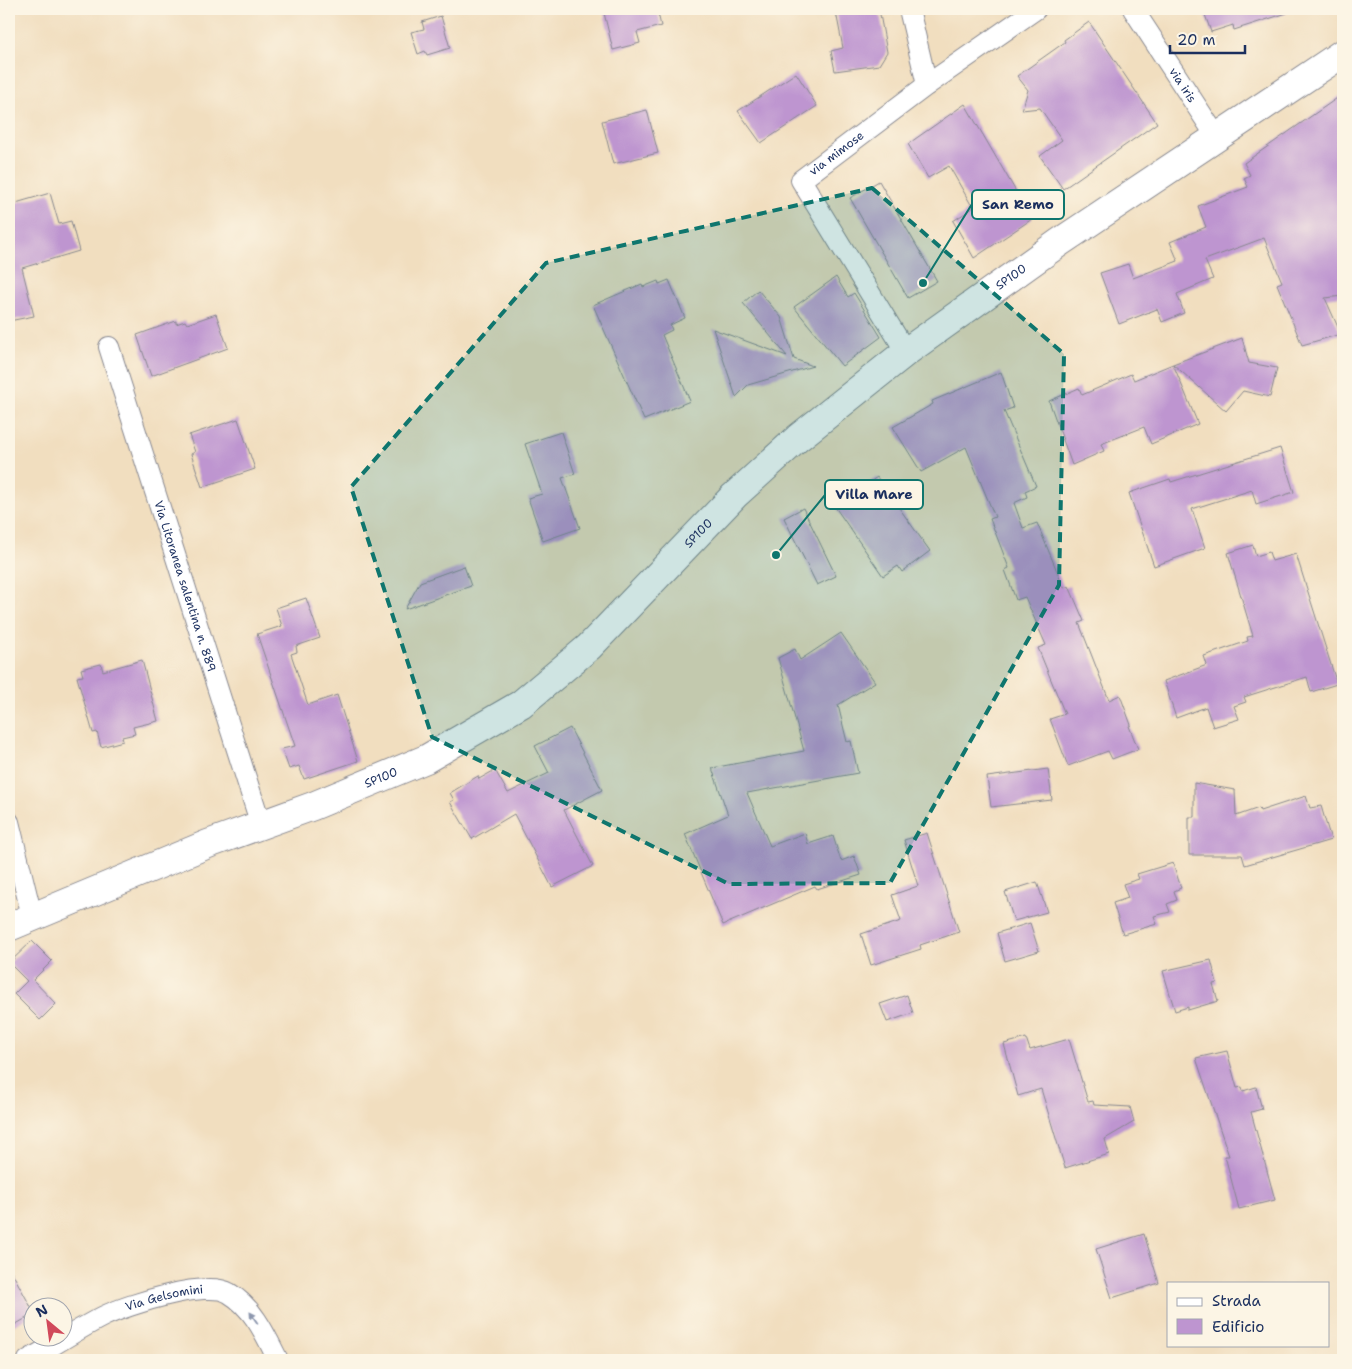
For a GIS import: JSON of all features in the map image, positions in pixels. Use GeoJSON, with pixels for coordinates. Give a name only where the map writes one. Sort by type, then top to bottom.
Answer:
{"type":"FeatureCollection","features":[{"type":"Feature","properties":{"kind":"main road","name":"SP100"},"geometry":{"type":"LineString","coordinates":[[20,922],[208,844],[426,760],[521,704],[589,647],[734,496],[791,444],[906,352],[1060,242],[1216,136],[1343,53]]}},
{"type":"Feature","properties":{"kind":"street"},"geometry":{"type":"LineString","coordinates":[[909,9],[927,85]]}},
{"type":"Feature","properties":{"kind":"street","name":"via mimose"},"geometry":{"type":"LineString","coordinates":[[906,352],[800,180],[927,85],[1036,9]]}},
{"type":"Feature","properties":{"kind":"street","name":"via iris"},"geometry":{"type":"LineString","coordinates":[[1133,9],[1216,136]]}},
{"type":"Feature","properties":{"kind":"street","name":"Via Litoranea salentina n. 889"},"geometry":{"type":"LineString","coordinates":[[109,347],[261,825]]}},
{"type":"Feature","properties":{"kind":"street"},"geometry":{"type":"LineString","coordinates":[[9,822],[20,922]]}},
{"type":"Feature","properties":{"kind":"street","name":"Via Gelsomini"},"geometry":{"type":"LineString","coordinates":[[28,1360],[106,1316],[193,1288],[228,1292],[246,1306],[264,1331],[278,1360]]}},
{"type":"Feature","properties":{"kind":"highlighted area"},"geometry":{"type":"Polygon","coordinates":[[[872,188],[1064,354],[1059,585],[890,883],[729,884],[432,737],[351,487],[546,263],[872,188]]]}},
{"type":"Feature","properties":{"kind":"building"},"geometry":{"type":"Polygon","coordinates":[[[603,9],[657,9],[661,26],[637,32],[640,43],[613,50],[603,9]]]}},
{"type":"Feature","properties":{"kind":"building"},"geometry":{"type":"Polygon","coordinates":[[[853,9],[879,9],[887,52],[879,65],[835,71],[831,51],[843,48],[836,12],[853,9]]]}},
{"type":"Feature","properties":{"kind":"building"},"geometry":{"type":"Polygon","coordinates":[[[1203,9],[1287,9],[1287,13],[1234,30],[1233,25],[1211,32],[1203,9]]]}},
{"type":"Feature","properties":{"kind":"building"},"geometry":{"type":"Polygon","coordinates":[[[441,16],[450,48],[427,55],[425,51],[418,54],[411,32],[424,29],[422,22],[441,16]]]}},
{"type":"Feature","properties":{"kind":"building"},"geometry":{"type":"Polygon","coordinates":[[[1089,22],[1157,123],[1063,189],[1040,156],[1062,140],[1040,108],[1022,110],[1028,90],[1017,76],[1065,42],[1064,40],[1089,22]]]}},
{"type":"Feature","properties":{"kind":"building"},"geometry":{"type":"Polygon","coordinates":[[[796,73],[817,106],[761,143],[738,111],[796,73]]]}},
{"type":"Feature","properties":{"kind":"building"},"geometry":{"type":"Polygon","coordinates":[[[1343,94],[1343,296],[1325,298],[1341,334],[1302,345],[1277,284],[1282,282],[1264,238],[1205,260],[1213,279],[1177,294],[1184,313],[1162,322],[1157,309],[1119,324],[1100,273],[1128,264],[1133,278],[1178,261],[1170,242],[1206,227],[1198,206],[1248,187],[1244,178],[1250,175],[1244,163],[1343,94]]]}},
{"type":"Feature","properties":{"kind":"building"},"geometry":{"type":"Polygon","coordinates":[[[965,104],[1032,219],[974,258],[953,221],[973,208],[949,166],[928,178],[908,144],[965,104]]]}},
{"type":"Feature","properties":{"kind":"building"},"geometry":{"type":"Polygon","coordinates":[[[647,110],[658,153],[613,164],[602,121],[647,110]]]}},
{"type":"Feature","properties":{"kind":"building"},"geometry":{"type":"Polygon","coordinates":[[[879,181],[937,281],[908,298],[850,198],[879,181]]]}},
{"type":"Feature","properties":{"kind":"building"},"geometry":{"type":"Polygon","coordinates":[[[50,193],[59,224],[71,221],[79,251],[22,268],[34,316],[9,321],[9,205],[50,193]]]}},
{"type":"Feature","properties":{"kind":"building"},"geometry":{"type":"Polygon","coordinates":[[[836,277],[848,297],[854,293],[881,337],[842,366],[794,307],[836,277]]]}},
{"type":"Feature","properties":{"kind":"building"},"geometry":{"type":"Polygon","coordinates":[[[669,280],[685,318],[670,325],[672,330],[662,335],[690,401],[644,420],[593,305],[642,284],[643,287],[658,281],[659,284],[669,280]]]}},
{"type":"Feature","properties":{"kind":"building"},"geometry":{"type":"Polygon","coordinates":[[[758,290],[781,317],[794,359],[813,366],[748,385],[736,397],[713,329],[787,356],[743,303],[758,290]]]}},
{"type":"Feature","properties":{"kind":"building"},"geometry":{"type":"Polygon","coordinates":[[[216,314],[228,348],[151,376],[137,335],[176,321],[176,324],[185,321],[187,324],[216,314]]]}},
{"type":"Feature","properties":{"kind":"building"},"geometry":{"type":"Polygon","coordinates":[[[1242,338],[1249,363],[1277,368],[1270,397],[1243,391],[1226,411],[1173,364],[1242,338]]]}},
{"type":"Feature","properties":{"kind":"building"},"geometry":{"type":"Polygon","coordinates":[[[1173,364],[1198,424],[1151,444],[1144,427],[1101,444],[1104,451],[1072,465],[1049,401],[1079,388],[1082,395],[1131,374],[1134,380],[1173,364]]]}},
{"type":"Feature","properties":{"kind":"building"},"geometry":{"type":"Polygon","coordinates":[[[1001,372],[1013,408],[1004,411],[1036,486],[1025,491],[1027,497],[1014,503],[1023,528],[1037,523],[1064,588],[1069,586],[1084,621],[1079,623],[1109,700],[1120,695],[1138,749],[1112,759],[1108,751],[1068,766],[1050,719],[1065,714],[1038,648],[1046,645],[1025,597],[1016,600],[1005,570],[1009,568],[990,519],[995,517],[966,447],[921,472],[893,427],[933,404],[932,401],[1001,372]]]}},
{"type":"Feature","properties":{"kind":"building"},"geometry":{"type":"Polygon","coordinates":[[[238,419],[255,469],[202,487],[191,454],[195,452],[189,435],[238,419]]]}},
{"type":"Feature","properties":{"kind":"building"},"geometry":{"type":"Polygon","coordinates":[[[561,432],[575,474],[562,478],[580,528],[543,541],[528,498],[542,494],[525,444],[561,432]]]}},
{"type":"Feature","properties":{"kind":"building"},"geometry":{"type":"Polygon","coordinates":[[[1280,448],[1294,492],[1256,504],[1252,490],[1192,509],[1205,548],[1154,566],[1129,493],[1170,479],[1171,482],[1280,448]]]}},
{"type":"Feature","properties":{"kind":"building"},"geometry":{"type":"Polygon","coordinates":[[[877,477],[930,551],[902,572],[898,566],[883,576],[835,507],[877,477]]]}},
{"type":"Feature","properties":{"kind":"building"},"geometry":{"type":"Polygon","coordinates":[[[803,508],[836,576],[817,585],[784,518],[803,508]]]}},
{"type":"Feature","properties":{"kind":"building"},"geometry":{"type":"Polygon","coordinates":[[[1253,545],[1256,556],[1269,552],[1272,561],[1296,554],[1337,684],[1311,692],[1307,677],[1244,697],[1246,702],[1234,706],[1239,719],[1213,727],[1206,707],[1176,718],[1164,681],[1207,665],[1204,656],[1248,641],[1247,637],[1253,636],[1228,553],[1253,545]]]}},
{"type":"Feature","properties":{"kind":"building"},"geometry":{"type":"Polygon","coordinates":[[[464,566],[471,586],[405,609],[420,582],[464,566]]]}},
{"type":"Feature","properties":{"kind":"building"},"geometry":{"type":"Polygon","coordinates":[[[306,598],[320,638],[296,646],[297,652],[291,654],[308,705],[337,695],[358,761],[304,779],[299,766],[289,769],[282,749],[295,746],[257,634],[282,626],[276,608],[306,598]]]}},
{"type":"Feature","properties":{"kind":"building"},"geometry":{"type":"Polygon","coordinates":[[[841,633],[875,682],[838,705],[847,742],[851,741],[858,773],[747,793],[770,846],[805,833],[808,844],[833,836],[841,861],[854,856],[861,875],[817,889],[815,886],[723,925],[685,834],[728,815],[712,768],[804,751],[778,658],[795,649],[800,660],[841,633]]]}},
{"type":"Feature","properties":{"kind":"building"},"geometry":{"type":"Polygon","coordinates":[[[142,660],[158,721],[133,727],[135,734],[122,737],[123,741],[101,747],[97,732],[93,733],[77,677],[83,676],[81,669],[101,664],[103,671],[142,660]]]}},
{"type":"Feature","properties":{"kind":"building"},"geometry":{"type":"Polygon","coordinates":[[[570,728],[602,790],[564,810],[593,866],[552,887],[514,814],[472,839],[450,802],[454,800],[450,793],[478,776],[479,779],[495,770],[508,793],[549,773],[535,746],[570,728]]]}},
{"type":"Feature","properties":{"kind":"building"},"geometry":{"type":"Polygon","coordinates":[[[1048,769],[1052,800],[991,807],[987,777],[1048,769]]]}},
{"type":"Feature","properties":{"kind":"building"},"geometry":{"type":"Polygon","coordinates":[[[1194,783],[1235,790],[1236,816],[1259,808],[1260,811],[1306,796],[1310,808],[1321,806],[1331,840],[1245,865],[1242,855],[1189,855],[1189,817],[1194,817],[1194,783]]]}},
{"type":"Feature","properties":{"kind":"building"},"geometry":{"type":"Polygon","coordinates":[[[927,833],[959,932],[920,945],[921,949],[871,965],[861,934],[901,921],[892,895],[918,886],[904,840],[927,833]]]}},
{"type":"Feature","properties":{"kind":"building"},"geometry":{"type":"Polygon","coordinates":[[[1173,863],[1181,888],[1174,891],[1177,900],[1167,904],[1170,912],[1154,916],[1157,924],[1123,934],[1113,903],[1128,898],[1123,884],[1139,879],[1137,874],[1173,863]]]}},
{"type":"Feature","properties":{"kind":"building"},"geometry":{"type":"Polygon","coordinates":[[[1037,882],[1047,912],[1014,921],[1005,892],[1037,882]]]}},
{"type":"Feature","properties":{"kind":"building"},"geometry":{"type":"Polygon","coordinates":[[[1030,923],[1039,951],[1005,961],[997,933],[1030,923]]]}},
{"type":"Feature","properties":{"kind":"building"},"geometry":{"type":"Polygon","coordinates":[[[32,941],[52,961],[33,980],[56,1004],[40,1020],[14,994],[27,981],[9,963],[32,941]]]}},
{"type":"Feature","properties":{"kind":"building"},"geometry":{"type":"Polygon","coordinates":[[[1211,960],[1217,983],[1213,984],[1218,1001],[1188,1010],[1188,1007],[1175,1011],[1163,971],[1211,960]]]}},
{"type":"Feature","properties":{"kind":"building"},"geometry":{"type":"Polygon","coordinates":[[[907,995],[913,1013],[887,1022],[880,1004],[907,995]]]}},
{"type":"Feature","properties":{"kind":"building"},"geometry":{"type":"Polygon","coordinates":[[[1026,1038],[1030,1050],[1069,1039],[1088,1102],[1093,1101],[1094,1105],[1130,1107],[1134,1122],[1105,1139],[1109,1154],[1065,1168],[1041,1089],[1018,1096],[1004,1044],[1026,1038]]]}},
{"type":"Feature","properties":{"kind":"building"},"geometry":{"type":"Polygon","coordinates":[[[1227,1051],[1237,1088],[1242,1087],[1243,1091],[1256,1087],[1262,1109],[1251,1112],[1275,1200],[1239,1209],[1225,1156],[1229,1156],[1196,1058],[1227,1051]]]}},
{"type":"Feature","properties":{"kind":"building"},"geometry":{"type":"Polygon","coordinates":[[[1144,1234],[1159,1283],[1112,1298],[1096,1249],[1144,1234]]]}},
{"type":"Feature","properties":{"kind":"building"},"geometry":{"type":"Polygon","coordinates":[[[9,1267],[25,1296],[22,1296],[22,1321],[9,1328],[9,1267]]]}},
{"type":"Feature","properties":{"kind":"place","name":"San Remo"},"geometry":{"type":"Point","coordinates":[923,283]}},
{"type":"Feature","properties":{"kind":"place","name":"Villa Mare"},"geometry":{"type":"Point","coordinates":[776,555]}}]}
